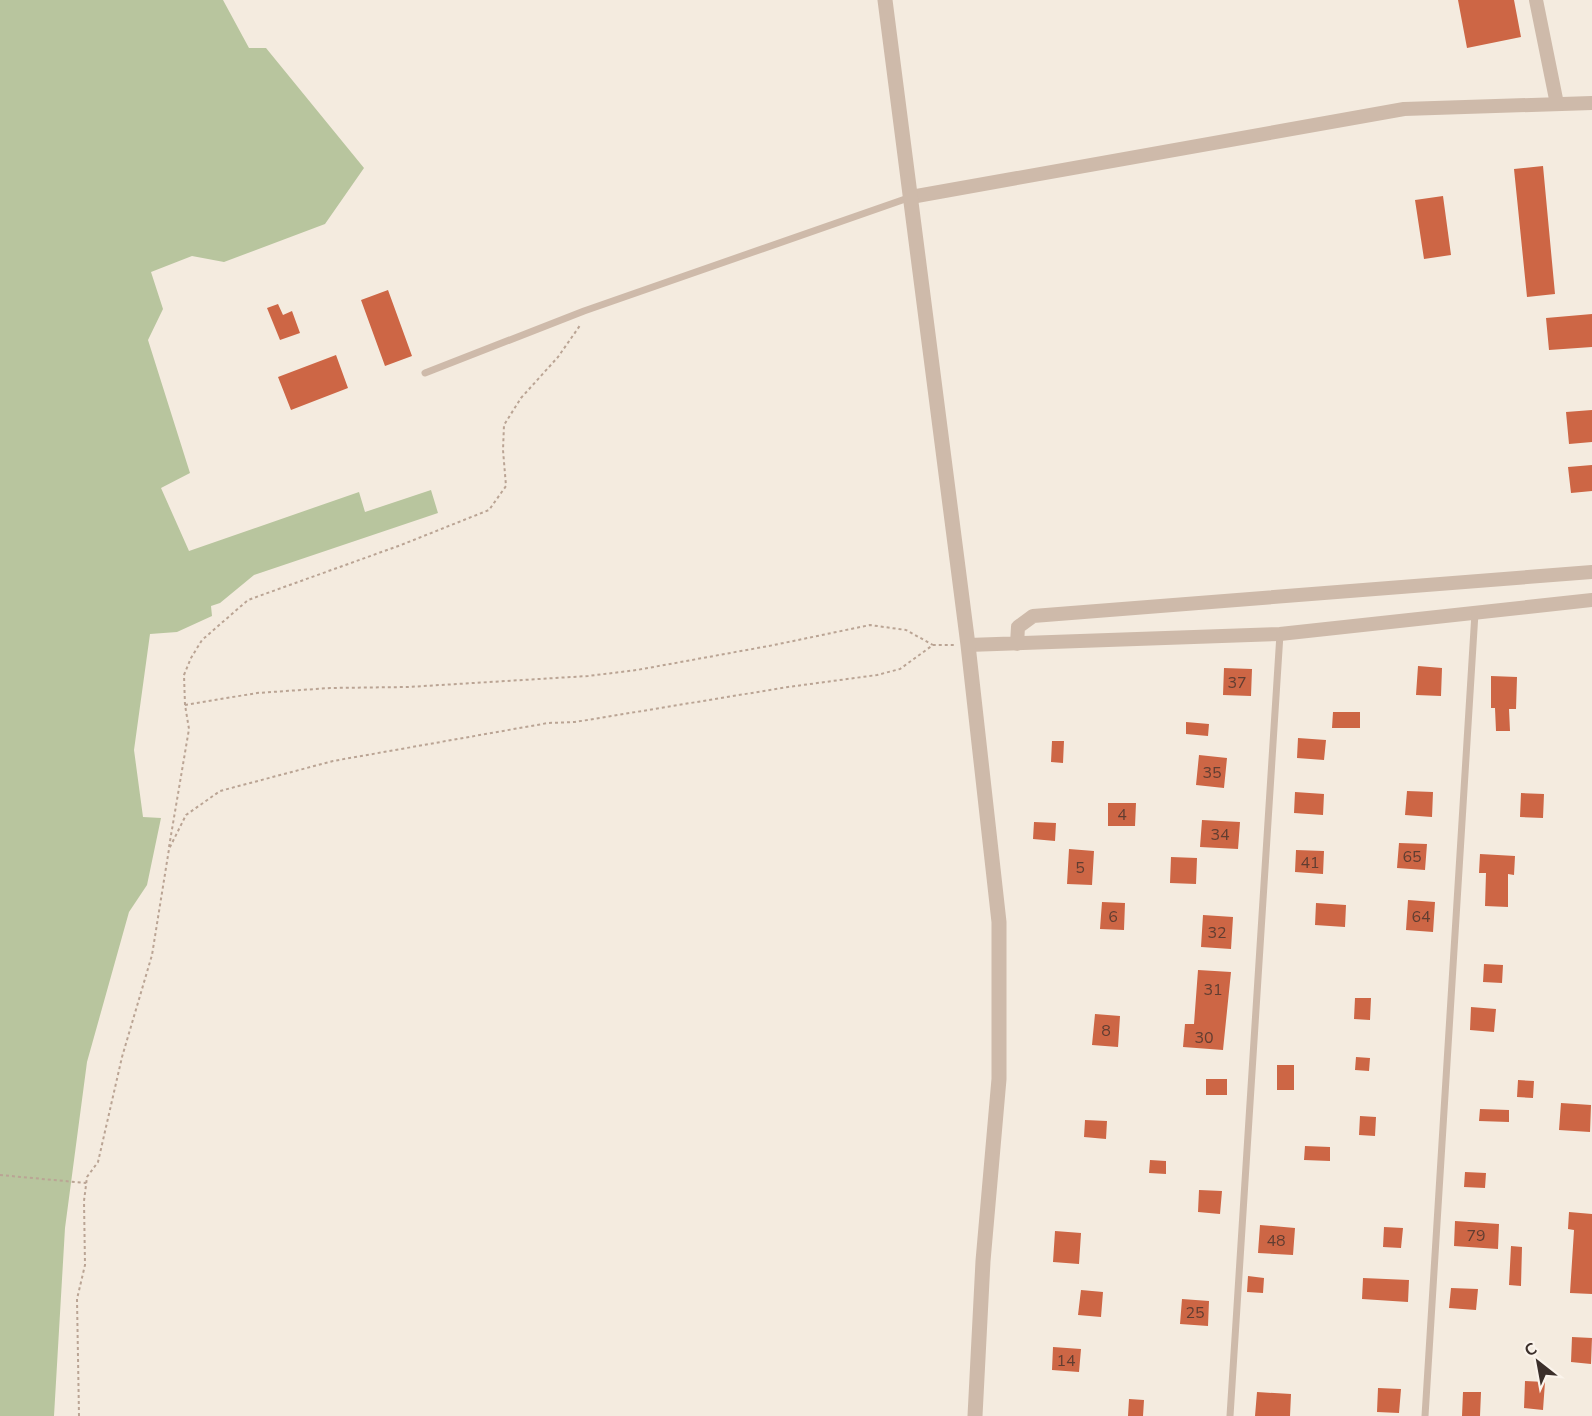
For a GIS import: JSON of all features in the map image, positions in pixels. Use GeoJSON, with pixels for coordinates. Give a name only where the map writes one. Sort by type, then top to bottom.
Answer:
{"type":"FeatureCollection","features":[{"type":"Feature","properties":{"kind":"street"},"geometry":{"type":"LineString","coordinates":[[885,0],[968,645],[999,922],[999,1079],[983,1261],[975,1416]]}},
{"type":"Feature","properties":{"kind":"street"},"geometry":{"type":"LineString","coordinates":[[1536,0],[1557,104]]}},
{"type":"Feature","properties":{"kind":"street"},"geometry":{"type":"LineString","coordinates":[[911,197],[1404,109],[1592,103]]}},
{"type":"Feature","properties":{"kind":"street"},"geometry":{"type":"LineString","coordinates":[[1017,644],[1018,627],[1033,616],[1592,572]]}},
{"type":"Feature","properties":{"kind":"street"},"geometry":{"type":"LineString","coordinates":[[968,645],[1280,634],[1592,600]]}},
{"type":"Feature","properties":{"kind":"lane"},"geometry":{"type":"LineString","coordinates":[[425,373],[584,311],[911,197]]}},
{"type":"Feature","properties":{"kind":"lane"},"geometry":{"type":"LineString","coordinates":[[1425,1416],[1475,613]]}},
{"type":"Feature","properties":{"kind":"lane"},"geometry":{"type":"LineString","coordinates":[[1230,1416],[1280,634]]}},
{"type":"Feature","properties":{"kind":"path"},"geometry":{"type":"LineString","coordinates":[[79,1416],[77,1299],[85,1265],[86,1183],[87,1177],[98,1162],[122,1057],[152,955],[189,729],[184,675],[191,658],[202,640],[248,600],[401,545],[489,510],[506,486],[503,450],[504,424],[521,399],[558,357],[580,327],[584,311]]}},
{"type":"Feature","properties":{"kind":"path"},"geometry":{"type":"LineString","coordinates":[[185,705],[257,693],[588,676],[637,670],[870,625],[906,630],[933,645],[968,645]]}},
{"type":"Feature","properties":{"kind":"path"},"geometry":{"type":"LineString","coordinates":[[169,849],[186,815],[220,792],[333,761],[548,723],[575,722],[877,675],[900,669],[933,645]]}},
{"type":"Feature","properties":{"kind":"path"},"geometry":{"type":"LineString","coordinates":[[0,1175],[86,1183]]}},
{"type":"Feature","properties":{"kind":"green space"},"geometry":{"type":"Polygon","coordinates":[[[0,0],[223,0],[249,48],[266,48],[364,168],[325,224],[224,262],[192,256],[151,272],[163,309],[148,340],[190,473],[161,488],[189,551],[359,492],[365,512],[431,490],[438,513],[254,575],[220,603],[211,606],[212,616],[177,632],[150,634],[134,750],[143,817],[161,818],[147,885],[129,912],[87,1062],[65,1228],[54,1416],[0,1416],[0,0]]]}},
{"type":"Feature","properties":{"kind":"building"},"geometry":{"type":"Polygon","coordinates":[[[1458,0],[1514,0],[1521,37],[1467,48],[1458,0]]]}},
{"type":"Feature","properties":{"kind":"building"},"geometry":{"type":"Polygon","coordinates":[[[1543,166],[1555,294],[1527,297],[1514,169],[1543,166]]]}},
{"type":"Feature","properties":{"kind":"building"},"geometry":{"type":"Polygon","coordinates":[[[1443,196],[1451,255],[1424,259],[1415,200],[1443,196]]]}},
{"type":"Feature","properties":{"kind":"building"},"geometry":{"type":"Polygon","coordinates":[[[388,290],[412,356],[385,366],[361,300],[388,290]]]}},
{"type":"Feature","properties":{"kind":"building"},"geometry":{"type":"Polygon","coordinates":[[[278,304],[283,315],[292,311],[300,333],[280,340],[267,308],[278,304]]]}},
{"type":"Feature","properties":{"kind":"building"},"geometry":{"type":"Polygon","coordinates":[[[1592,314],[1592,347],[1549,350],[1546,318],[1592,314]]]}},
{"type":"Feature","properties":{"kind":"building"},"geometry":{"type":"Polygon","coordinates":[[[336,355],[348,388],[291,410],[278,377],[336,355]]]}},
{"type":"Feature","properties":{"kind":"building"},"geometry":{"type":"Polygon","coordinates":[[[1592,410],[1592,442],[1569,444],[1566,412],[1592,410]]]}},
{"type":"Feature","properties":{"kind":"building"},"geometry":{"type":"Polygon","coordinates":[[[1592,465],[1592,491],[1571,493],[1568,467],[1592,465]]]}},
{"type":"Feature","properties":{"kind":"building"},"geometry":{"type":"Polygon","coordinates":[[[1418,666],[1442,668],[1441,696],[1416,695],[1418,666]]]}},
{"type":"Feature","properties":{"kind":"building"},"geometry":{"type":"Polygon","coordinates":[[[1224,668],[1252,669],[1251,696],[1223,695],[1224,668]]]}},
{"type":"Feature","properties":{"kind":"building"},"geometry":{"type":"Polygon","coordinates":[[[1491,676],[1517,677],[1516,709],[1509,709],[1510,731],[1496,731],[1495,708],[1491,708],[1491,676]]]}},
{"type":"Feature","properties":{"kind":"building"},"geometry":{"type":"Polygon","coordinates":[[[1333,712],[1360,712],[1360,728],[1332,728],[1333,712]]]}},
{"type":"Feature","properties":{"kind":"building"},"geometry":{"type":"Polygon","coordinates":[[[1186,722],[1209,724],[1208,736],[1186,734],[1186,722]]]}},
{"type":"Feature","properties":{"kind":"building"},"geometry":{"type":"Polygon","coordinates":[[[1298,738],[1326,740],[1324,760],[1297,758],[1298,738]]]}},
{"type":"Feature","properties":{"kind":"building"},"geometry":{"type":"Polygon","coordinates":[[[1052,741],[1064,741],[1063,763],[1051,762],[1052,741]]]}},
{"type":"Feature","properties":{"kind":"building"},"geometry":{"type":"Polygon","coordinates":[[[1199,755],[1227,758],[1224,788],[1196,785],[1199,755]]]}},
{"type":"Feature","properties":{"kind":"building"},"geometry":{"type":"Polygon","coordinates":[[[1407,791],[1433,792],[1432,817],[1405,815],[1407,791]]]}},
{"type":"Feature","properties":{"kind":"building"},"geometry":{"type":"Polygon","coordinates":[[[1295,792],[1324,794],[1323,815],[1294,813],[1295,792]]]}},
{"type":"Feature","properties":{"kind":"building"},"geometry":{"type":"Polygon","coordinates":[[[1521,793],[1544,794],[1543,818],[1520,817],[1521,793]]]}},
{"type":"Feature","properties":{"kind":"building"},"geometry":{"type":"Polygon","coordinates":[[[1108,803],[1136,803],[1135,826],[1108,826],[1108,803]]]}},
{"type":"Feature","properties":{"kind":"building"},"geometry":{"type":"Polygon","coordinates":[[[1202,820],[1240,822],[1238,849],[1200,847],[1202,820]]]}},
{"type":"Feature","properties":{"kind":"building"},"geometry":{"type":"Polygon","coordinates":[[[1034,822],[1056,823],[1055,841],[1033,839],[1034,822]]]}},
{"type":"Feature","properties":{"kind":"building"},"geometry":{"type":"Polygon","coordinates":[[[1399,843],[1427,844],[1425,870],[1397,868],[1399,843]]]}},
{"type":"Feature","properties":{"kind":"building"},"geometry":{"type":"Polygon","coordinates":[[[1069,849],[1094,851],[1092,885],[1067,884],[1069,849]]]}},
{"type":"Feature","properties":{"kind":"building"},"geometry":{"type":"Polygon","coordinates":[[[1296,850],[1324,851],[1323,874],[1295,872],[1296,850]]]}},
{"type":"Feature","properties":{"kind":"building"},"geometry":{"type":"Polygon","coordinates":[[[1480,854],[1515,856],[1514,875],[1508,874],[1508,907],[1485,906],[1486,873],[1479,873],[1480,854]]]}},
{"type":"Feature","properties":{"kind":"building"},"geometry":{"type":"Polygon","coordinates":[[[1171,857],[1197,858],[1196,884],[1170,883],[1171,857]]]}},
{"type":"Feature","properties":{"kind":"building"},"geometry":{"type":"Polygon","coordinates":[[[1408,900],[1435,902],[1433,932],[1406,930],[1408,900]]]}},
{"type":"Feature","properties":{"kind":"building"},"geometry":{"type":"Polygon","coordinates":[[[1102,902],[1125,903],[1124,930],[1100,929],[1102,902]]]}},
{"type":"Feature","properties":{"kind":"building"},"geometry":{"type":"Polygon","coordinates":[[[1316,903],[1346,905],[1345,927],[1315,925],[1316,903]]]}},
{"type":"Feature","properties":{"kind":"building"},"geometry":{"type":"Polygon","coordinates":[[[1203,915],[1233,917],[1231,949],[1201,947],[1203,915]]]}},
{"type":"Feature","properties":{"kind":"building"},"geometry":{"type":"Polygon","coordinates":[[[1484,964],[1503,965],[1502,983],[1483,982],[1484,964]]]}},
{"type":"Feature","properties":{"kind":"building"},"geometry":{"type":"Polygon","coordinates":[[[1198,970],[1231,972],[1223,1050],[1183,1047],[1185,1024],[1194,1024],[1198,970]]]}},
{"type":"Feature","properties":{"kind":"building"},"geometry":{"type":"Polygon","coordinates":[[[1355,998],[1371,998],[1370,1020],[1354,1019],[1355,998]]]}},
{"type":"Feature","properties":{"kind":"building"},"geometry":{"type":"Polygon","coordinates":[[[1471,1007],[1496,1009],[1494,1032],[1470,1030],[1471,1007]]]}},
{"type":"Feature","properties":{"kind":"building"},"geometry":{"type":"Polygon","coordinates":[[[1095,1014],[1120,1016],[1118,1047],[1092,1045],[1095,1014]]]}},
{"type":"Feature","properties":{"kind":"building"},"geometry":{"type":"Polygon","coordinates":[[[1356,1057],[1370,1058],[1369,1071],[1355,1070],[1356,1057]]]}},
{"type":"Feature","properties":{"kind":"building"},"geometry":{"type":"Polygon","coordinates":[[[1277,1065],[1294,1065],[1294,1090],[1277,1090],[1277,1065]]]}},
{"type":"Feature","properties":{"kind":"building"},"geometry":{"type":"Polygon","coordinates":[[[1206,1079],[1227,1079],[1227,1095],[1206,1095],[1206,1079]]]}},
{"type":"Feature","properties":{"kind":"building"},"geometry":{"type":"Polygon","coordinates":[[[1518,1080],[1534,1081],[1533,1098],[1517,1097],[1518,1080]]]}},
{"type":"Feature","properties":{"kind":"building"},"geometry":{"type":"Polygon","coordinates":[[[1561,1103],[1591,1105],[1590,1132],[1559,1130],[1561,1103]]]}},
{"type":"Feature","properties":{"kind":"building"},"geometry":{"type":"Polygon","coordinates":[[[1480,1109],[1509,1110],[1509,1122],[1479,1121],[1480,1109]]]}},
{"type":"Feature","properties":{"kind":"building"},"geometry":{"type":"Polygon","coordinates":[[[1360,1116],[1376,1117],[1375,1136],[1359,1135],[1360,1116]]]}},
{"type":"Feature","properties":{"kind":"building"},"geometry":{"type":"Polygon","coordinates":[[[1085,1120],[1107,1121],[1106,1139],[1084,1137],[1085,1120]]]}},
{"type":"Feature","properties":{"kind":"building"},"geometry":{"type":"Polygon","coordinates":[[[1305,1146],[1330,1147],[1330,1161],[1304,1160],[1305,1146]]]}},
{"type":"Feature","properties":{"kind":"building"},"geometry":{"type":"Polygon","coordinates":[[[1150,1160],[1166,1161],[1166,1174],[1149,1173],[1150,1160]]]}},
{"type":"Feature","properties":{"kind":"building"},"geometry":{"type":"Polygon","coordinates":[[[1465,1172],[1486,1173],[1485,1188],[1464,1187],[1465,1172]]]}},
{"type":"Feature","properties":{"kind":"building"},"geometry":{"type":"Polygon","coordinates":[[[1199,1190],[1222,1191],[1220,1214],[1198,1212],[1199,1190]]]}},
{"type":"Feature","properties":{"kind":"building"},"geometry":{"type":"Polygon","coordinates":[[[1569,1212],[1592,1214],[1592,1294],[1570,1293],[1574,1230],[1568,1229],[1569,1212]]]}},
{"type":"Feature","properties":{"kind":"building"},"geometry":{"type":"Polygon","coordinates":[[[1455,1221],[1499,1224],[1498,1249],[1454,1246],[1455,1221]]]}},
{"type":"Feature","properties":{"kind":"building"},"geometry":{"type":"Polygon","coordinates":[[[1260,1225],[1295,1228],[1293,1255],[1258,1253],[1260,1225]]]}},
{"type":"Feature","properties":{"kind":"building"},"geometry":{"type":"Polygon","coordinates":[[[1384,1227],[1403,1228],[1401,1248],[1383,1247],[1384,1227]]]}},
{"type":"Feature","properties":{"kind":"building"},"geometry":{"type":"Polygon","coordinates":[[[1055,1231],[1081,1233],[1079,1264],[1053,1262],[1055,1231]]]}},
{"type":"Feature","properties":{"kind":"building"},"geometry":{"type":"Polygon","coordinates":[[[1511,1246],[1522,1247],[1521,1286],[1509,1285],[1511,1246]]]}},
{"type":"Feature","properties":{"kind":"building"},"geometry":{"type":"Polygon","coordinates":[[[1248,1276],[1264,1278],[1263,1293],[1247,1292],[1248,1276]]]}},
{"type":"Feature","properties":{"kind":"building"},"geometry":{"type":"Polygon","coordinates":[[[1363,1278],[1409,1280],[1408,1302],[1362,1299],[1363,1278]]]}},
{"type":"Feature","properties":{"kind":"building"},"geometry":{"type":"Polygon","coordinates":[[[1451,1288],[1478,1289],[1476,1310],[1449,1308],[1451,1288]]]}},
{"type":"Feature","properties":{"kind":"building"},"geometry":{"type":"Polygon","coordinates":[[[1081,1290],[1103,1292],[1101,1317],[1078,1315],[1081,1290]]]}},
{"type":"Feature","properties":{"kind":"building"},"geometry":{"type":"Polygon","coordinates":[[[1182,1299],[1209,1301],[1208,1326],[1180,1324],[1182,1299]]]}},
{"type":"Feature","properties":{"kind":"building"},"geometry":{"type":"Polygon","coordinates":[[[1572,1337],[1592,1338],[1591,1364],[1571,1362],[1572,1337]]]}},
{"type":"Feature","properties":{"kind":"building"},"geometry":{"type":"Polygon","coordinates":[[[1053,1347],[1081,1349],[1079,1372],[1052,1370],[1053,1347]]]}},
{"type":"Feature","properties":{"kind":"building"},"geometry":{"type":"Polygon","coordinates":[[[1525,1381],[1545,1382],[1543,1410],[1524,1408],[1525,1381]]]}},
{"type":"Feature","properties":{"kind":"building"},"geometry":{"type":"Polygon","coordinates":[[[1378,1388],[1401,1389],[1399,1413],[1377,1412],[1378,1388]]]}},
{"type":"Feature","properties":{"kind":"building"},"geometry":{"type":"Polygon","coordinates":[[[1257,1392],[1291,1394],[1290,1416],[1255,1416],[1257,1392]]]}},
{"type":"Feature","properties":{"kind":"building"},"geometry":{"type":"Polygon","coordinates":[[[1463,1392],[1481,1392],[1480,1416],[1462,1416],[1463,1392]]]}},
{"type":"Feature","properties":{"kind":"building"},"geometry":{"type":"Polygon","coordinates":[[[1129,1399],[1144,1400],[1143,1416],[1128,1416],[1129,1399]]]}}]}
